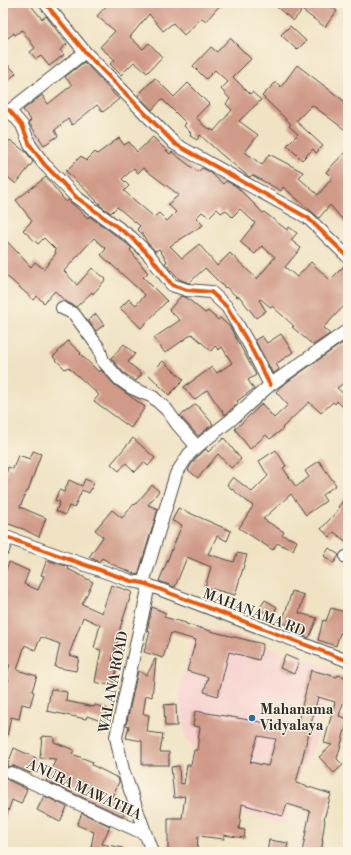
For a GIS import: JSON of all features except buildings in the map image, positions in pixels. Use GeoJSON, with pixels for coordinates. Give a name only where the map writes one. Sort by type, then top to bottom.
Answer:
{"type":"FeatureCollection","features":[{"type":"Feature","properties":{"kind":"street"},"geometry":{"type":"LineString","coordinates":[[45,3],[85,52],[175,144],[308,218],[348,256]]}},
{"type":"Feature","properties":{"kind":"street"},"geometry":{"type":"LineString","coordinates":[[85,52],[6,113],[22,125],[30,145],[44,164],[76,197],[131,237],[150,256],[172,285],[187,290],[211,292],[227,307],[249,344],[270,385]]}},
{"type":"Feature","properties":{"kind":"street"},"geometry":{"type":"LineString","coordinates":[[62,308],[74,314],[99,348],[103,361],[119,379],[132,388],[153,397],[167,410],[197,447]]}},
{"type":"Feature","properties":{"kind":"street","name":"WALANA ROAD"},"geometry":{"type":"LineString","coordinates":[[152,852],[122,770],[116,737],[148,585],[176,474],[189,454],[232,419],[270,385],[348,330]]}},
{"type":"Feature","properties":{"kind":"street"},"geometry":{"type":"LineString","coordinates":[[3,550],[5,537]]}},
{"type":"Feature","properties":{"kind":"street","name":"MAHANAMA RD"},"geometry":{"type":"LineString","coordinates":[[5,537],[130,581],[148,585],[348,661]]}},
{"type":"Feature","properties":{"kind":"street","name":"ANURA MAWATHA"},"geometry":{"type":"LineString","coordinates":[[11,773],[145,834]]}},
{"type":"Feature","properties":{"kind":"shaded area","name":"Mahanama Vidyalaya"},"geometry":{"type":"Polygon","coordinates":[[[195,625],[236,634],[335,670],[315,743],[297,781],[284,824],[209,801],[218,750],[194,747],[186,739],[179,696],[195,625]]]}},
{"type":"Feature","properties":{"kind":"cycle path"},"geometry":{"type":"LineString","coordinates":[[45,3],[85,52],[175,144],[308,218],[348,257]]}},
{"type":"Feature","properties":{"kind":"cycle path"},"geometry":{"type":"LineString","coordinates":[[9,110],[22,125],[30,145],[44,164],[76,197],[131,237],[150,256],[172,285],[187,290],[211,292],[227,307],[249,344],[270,385]]}},
{"type":"Feature","properties":{"kind":"cycle path"},"geometry":{"type":"LineString","coordinates":[[3,536],[131,581],[143,583],[348,661]]}},
{"type":"Feature","properties":{"kind":"place","name":"Mahanama Vidyalaya"},"geometry":{"type":"Point","coordinates":[252,718]}}]}
